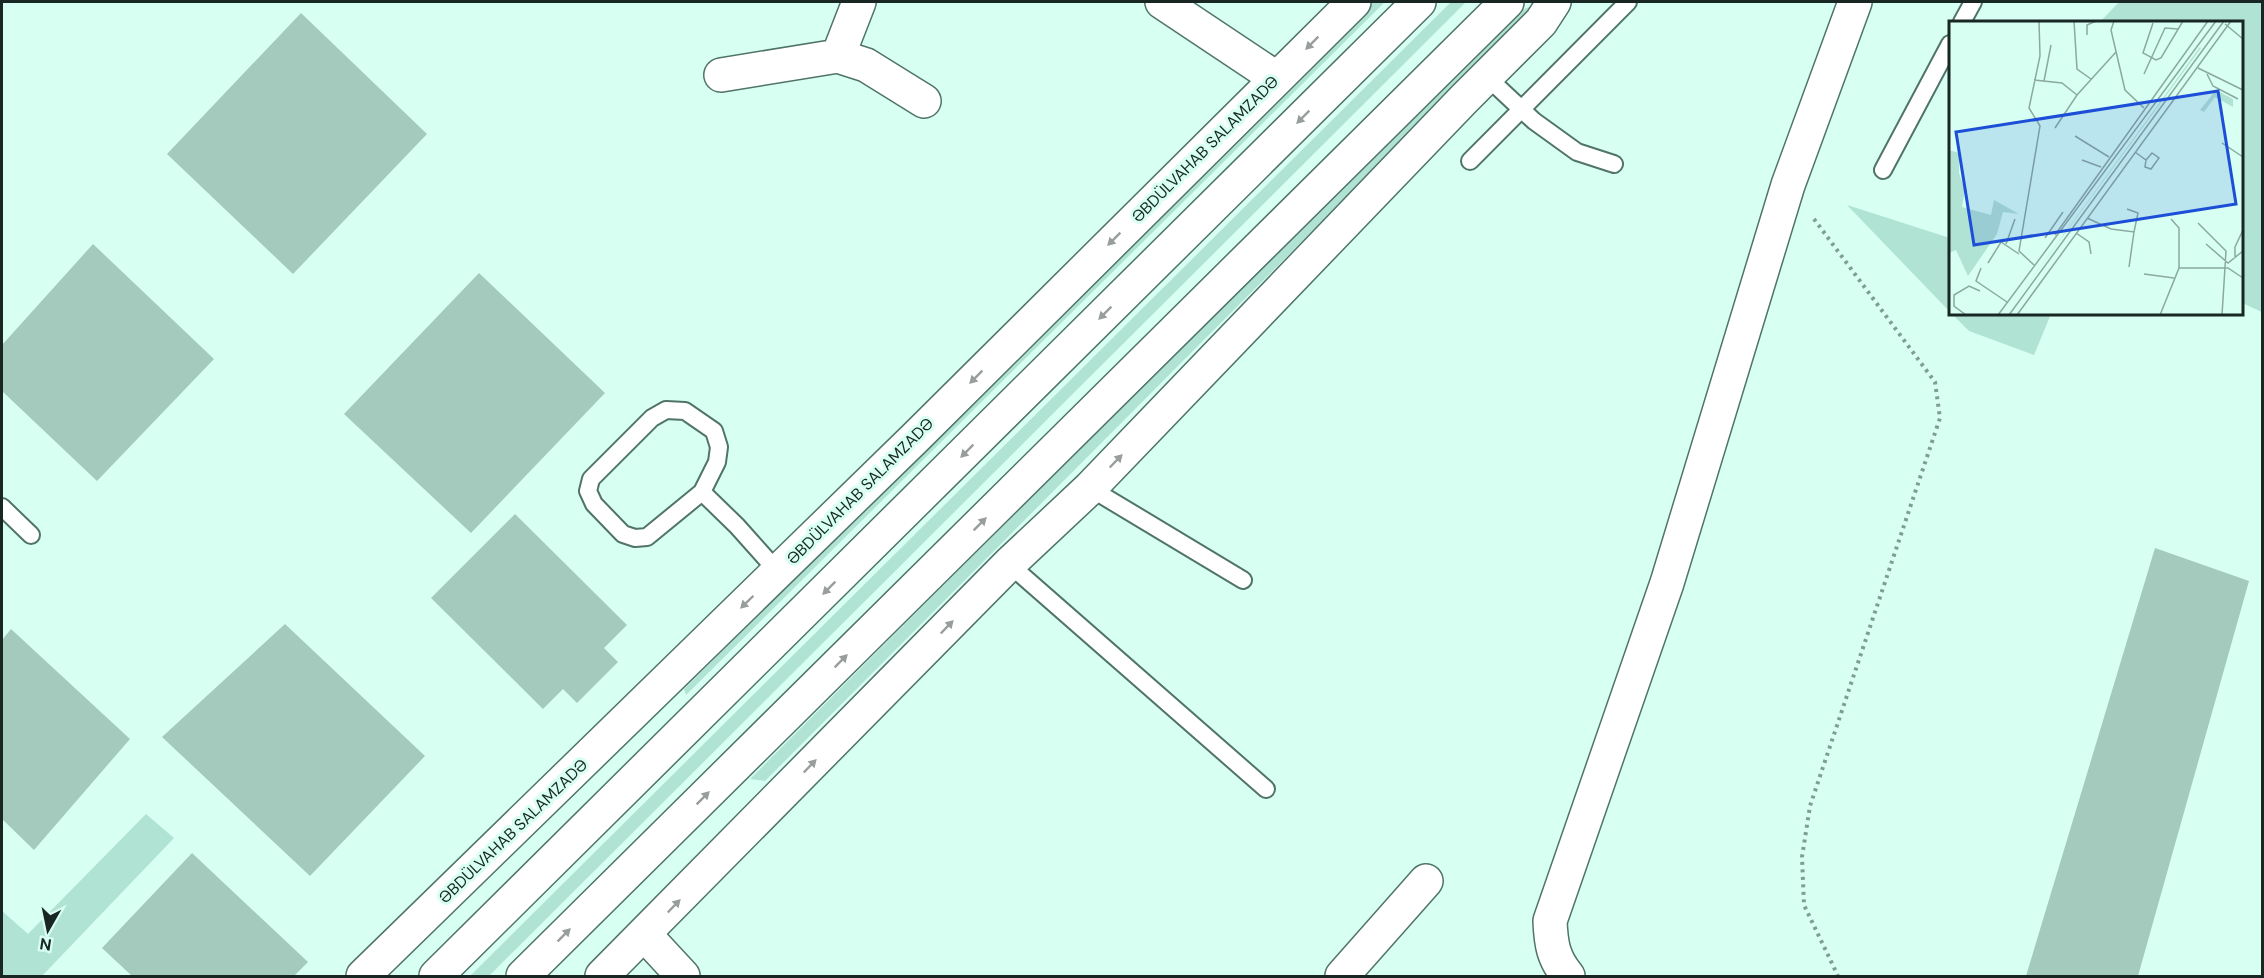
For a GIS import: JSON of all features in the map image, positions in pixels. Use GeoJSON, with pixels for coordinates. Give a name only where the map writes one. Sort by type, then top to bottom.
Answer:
{"type":"FeatureCollection","features":[{"type":"Feature","properties":{"kind":"main road"},"geometry":{"type":"LineString","coordinates":[[838,56],[859,2]]}},
{"type":"Feature","properties":{"kind":"main road"},"geometry":{"type":"LineString","coordinates":[[1162,2],[1276,78]]}},
{"type":"Feature","properties":{"kind":"main road","name":"ƏBDÜLVAHAB SALAMZADƏ"},"geometry":{"type":"LineString","coordinates":[[363,976],[778,572],[1354,2]]}},
{"type":"Feature","properties":{"kind":"main road"},"geometry":{"type":"LineString","coordinates":[[447,966],[1419,2]]}},
{"type":"Feature","properties":{"kind":"main road"},"geometry":{"type":"LineString","coordinates":[[523,976],[1507,2]]}},
{"type":"Feature","properties":{"kind":"main road"},"geometry":{"type":"LineString","coordinates":[[602,976],[1009,564],[1090,488],[1541,22],[1554,2]]}},
{"type":"Feature","properties":{"kind":"main road"},"geometry":{"type":"LineString","coordinates":[[1568,976],[1561,968],[1551,946],[1550,921],[1667,583],[1788,184],[1855,2]]}},
{"type":"Feature","properties":{"kind":"main road"},"geometry":{"type":"LineString","coordinates":[[721,75],[838,56],[866,65],[924,101]]}},
{"type":"Feature","properties":{"kind":"main road"},"geometry":{"type":"LineString","coordinates":[[1342,976],[1426,881]]}},
{"type":"Feature","properties":{"kind":"main road"},"geometry":{"type":"LineString","coordinates":[[645,935],[682,976]]}},
{"type":"Feature","properties":{"kind":"lane"},"geometry":{"type":"LineString","coordinates":[[1470,161],[1628,2]]}},
{"type":"Feature","properties":{"kind":"lane"},"geometry":{"type":"LineString","coordinates":[[1963,21],[1973,2]]}},
{"type":"Feature","properties":{"kind":"lane"},"geometry":{"type":"LineString","coordinates":[[1883,170],[1949,46]]}},
{"type":"Feature","properties":{"kind":"lane"},"geometry":{"type":"LineString","coordinates":[[1486,77],[1522,110],[1577,152],[1614,164]]}},
{"type":"Feature","properties":{"kind":"lane"},"geometry":{"type":"LineString","coordinates":[[666,410],[685,411],[714,431],[719,447],[717,462],[702,492],[647,537],[635,538],[623,534],[594,504],[588,491],[591,479],[652,418],[666,410]]}},
{"type":"Feature","properties":{"kind":"lane"},"geometry":{"type":"LineString","coordinates":[[1090,488],[1242,580]]}},
{"type":"Feature","properties":{"kind":"lane"},"geometry":{"type":"LineString","coordinates":[[702,492],[737,526],[778,572]]}},
{"type":"Feature","properties":{"kind":"lane"},"geometry":{"type":"LineString","coordinates":[[2,507],[31,535]]}},
{"type":"Feature","properties":{"kind":"lane"},"geometry":{"type":"LineString","coordinates":[[1009,564],[1266,789]]}},
{"type":"Feature","properties":{"kind":"path"},"geometry":{"type":"LineString","coordinates":[[1788,184],[1935,382],[1940,418],[1810,806],[1802,857],[1804,905],[1838,976]]}},
{"type":"Feature","properties":{"kind":"green space"},"geometry":{"type":"Polygon","coordinates":[[[1373,2],[1385,2],[686,695],[684,689],[1373,2]]]}},
{"type":"Feature","properties":{"kind":"green space"},"geometry":{"type":"Polygon","coordinates":[[[1451,2],[1466,2],[489,976],[470,976],[1451,2]]]}},
{"type":"Feature","properties":{"kind":"green space"},"geometry":{"type":"Polygon","coordinates":[[[2119,2],[2262,2],[2262,312],[2243,303],[2243,21],[2101,21],[2119,2]]]}},
{"type":"Feature","properties":{"kind":"green space"},"geometry":{"type":"Polygon","coordinates":[[[1538,4],[765,781],[750,779],[1516,12],[1538,4]]]}},
{"type":"Feature","properties":{"kind":"green space"},"geometry":{"type":"Polygon","coordinates":[[[1847,205],[1949,238],[1949,311],[1847,205]]]}},
{"type":"Feature","properties":{"kind":"green space"},"geometry":{"type":"Polygon","coordinates":[[[1953,315],[2051,315],[2034,355],[1969,331],[1953,315]]]}},
{"type":"Feature","properties":{"kind":"green space"},"geometry":{"type":"Polygon","coordinates":[[[146,814],[174,838],[42,976],[2,976],[2,911],[28,934],[146,814]]]}},
{"type":"Feature","properties":{"kind":"building"},"geometry":{"type":"Polygon","coordinates":[[[301,13],[427,134],[293,274],[167,154],[301,13]]]}},
{"type":"Feature","properties":{"kind":"building"},"geometry":{"type":"Polygon","coordinates":[[[93,244],[214,359],[97,481],[2,391],[2,345],[93,244]]]}},
{"type":"Feature","properties":{"kind":"building"},"geometry":{"type":"Polygon","coordinates":[[[479,273],[605,393],[471,533],[344,414],[479,273]]]}},
{"type":"Feature","properties":{"kind":"building"},"geometry":{"type":"Polygon","coordinates":[[[515,514],[627,625],[604,648],[618,662],[577,703],[563,689],[543,709],[431,598],[515,514]]]}},
{"type":"Feature","properties":{"kind":"building"},"geometry":{"type":"Polygon","coordinates":[[[2155,548],[2249,581],[2138,976],[2026,976],[2155,548]]]}},
{"type":"Feature","properties":{"kind":"building"},"geometry":{"type":"Polygon","coordinates":[[[285,624],[425,756],[310,876],[162,737],[285,624]]]}},
{"type":"Feature","properties":{"kind":"building"},"geometry":{"type":"Polygon","coordinates":[[[11,629],[130,739],[34,850],[2,819],[2,640],[11,629]]]}},
{"type":"Feature","properties":{"kind":"building"},"geometry":{"type":"Polygon","coordinates":[[[192,853],[308,962],[294,976],[132,976],[102,948],[192,853]]]}}]}
